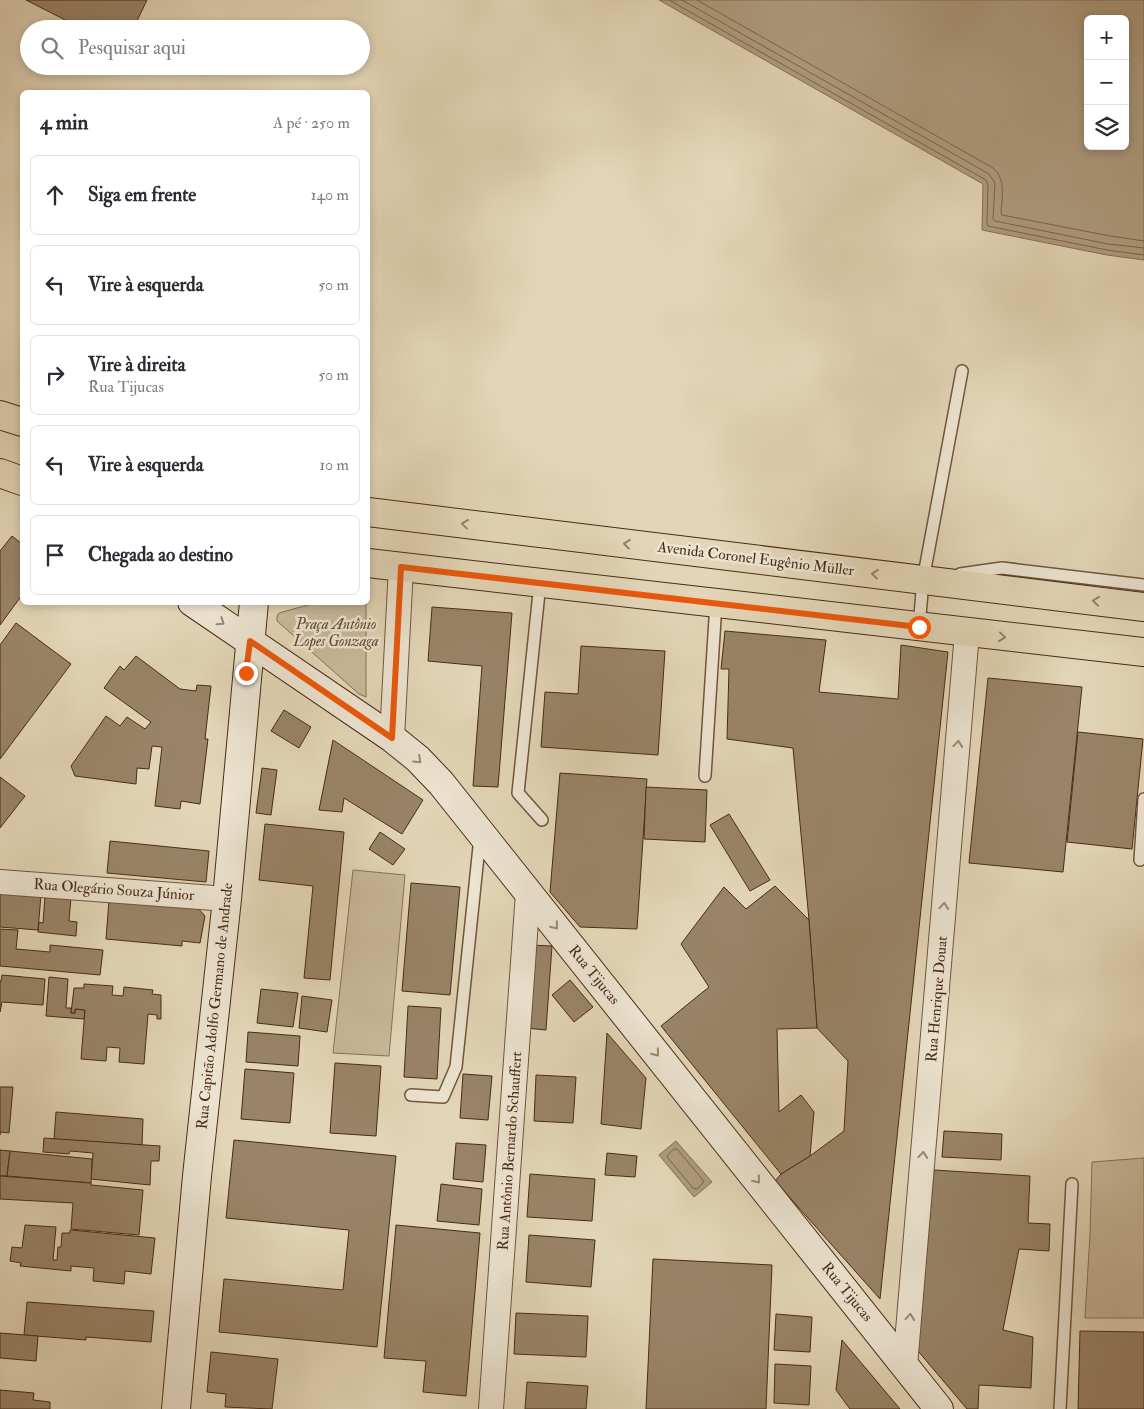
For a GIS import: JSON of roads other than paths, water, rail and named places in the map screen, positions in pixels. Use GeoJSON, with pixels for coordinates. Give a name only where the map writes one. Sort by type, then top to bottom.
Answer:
{"type":"FeatureCollection","features":[{"type":"Feature","properties":{"kind":"main road"},"geometry":{"type":"LineString","coordinates":[[0,415],[20,421]]}},
{"type":"Feature","properties":{"kind":"main road","name":"Avenida Coronel Eugênio Müller"},"geometry":{"type":"LineString","coordinates":[[370,512],[1144,607]]}},
{"type":"Feature","properties":{"kind":"main road"},"geometry":{"type":"LineString","coordinates":[[370,563],[1144,652]]}},
{"type":"Feature","properties":{"kind":"street"},"geometry":{"type":"LineString","coordinates":[[392,738],[401,567]]}},
{"type":"Feature","properties":{"kind":"street","name":"Rua Tijucas"},"geometry":{"type":"LineString","coordinates":[[196,605],[392,738],[418,759],[441,783],[939,1409]]}},
{"type":"Feature","properties":{"kind":"street","name":"Rua Capitão Adolfo Germano de Andrade"},"geometry":{"type":"LineString","coordinates":[[176,1409],[197,1176],[227,899],[254,605]]}},
{"type":"Feature","properties":{"kind":"street","name":"Rua Henrique Douat"},"geometry":{"type":"LineString","coordinates":[[906,1366],[967,632]]}},
{"type":"Feature","properties":{"kind":"street","name":"Rua Olegário Souza Júnior"},"geometry":{"type":"LineString","coordinates":[[0,882],[227,899]]}},
{"type":"Feature","properties":{"kind":"street","name":"Rua Antônio Bernardo Schauffert"},"geometry":{"type":"LineString","coordinates":[[491,1409],[528,893]]}},
{"type":"Feature","properties":{"kind":"lane"},"geometry":{"type":"LineString","coordinates":[[919,627],[923,580],[962,371]]}},
{"type":"Feature","properties":{"kind":"lane"},"geometry":{"type":"LineString","coordinates":[[923,580],[1002,568],[1144,585]]}},
{"type":"Feature","properties":{"kind":"lane"},"geometry":{"type":"LineString","coordinates":[[540,583],[518,793],[542,820]]}},
{"type":"Feature","properties":{"kind":"lane"},"geometry":{"type":"LineString","coordinates":[[705,776],[716,603]]}},
{"type":"Feature","properties":{"kind":"lane"},"geometry":{"type":"LineString","coordinates":[[1140,860],[1144,799]]}},
{"type":"Feature","properties":{"kind":"lane"},"geometry":{"type":"LineString","coordinates":[[411,1095],[443,1097],[456,1067],[481,833]]}},
{"type":"Feature","properties":{"kind":"lane"},"geometry":{"type":"LineString","coordinates":[[1060,1409],[1072,1184]]}},
{"type":"Feature","properties":{"kind":"water"},"geometry":{"type":"Polygon","coordinates":[[[659,0],[1144,0],[1144,260],[1107,255],[982,230],[983,184],[659,0]]]}},
{"type":"Feature","properties":{"kind":"water"},"geometry":{"type":"Polygon","coordinates":[[[676,1141],[712,1182],[694,1197],[659,1155],[676,1141]]]}},
{"type":"Feature","properties":{"kind":"park label","name":"Praça Antônio Lopes Gonzaga"},"geometry":{"type":"Point","coordinates":[336,632]}}]}
